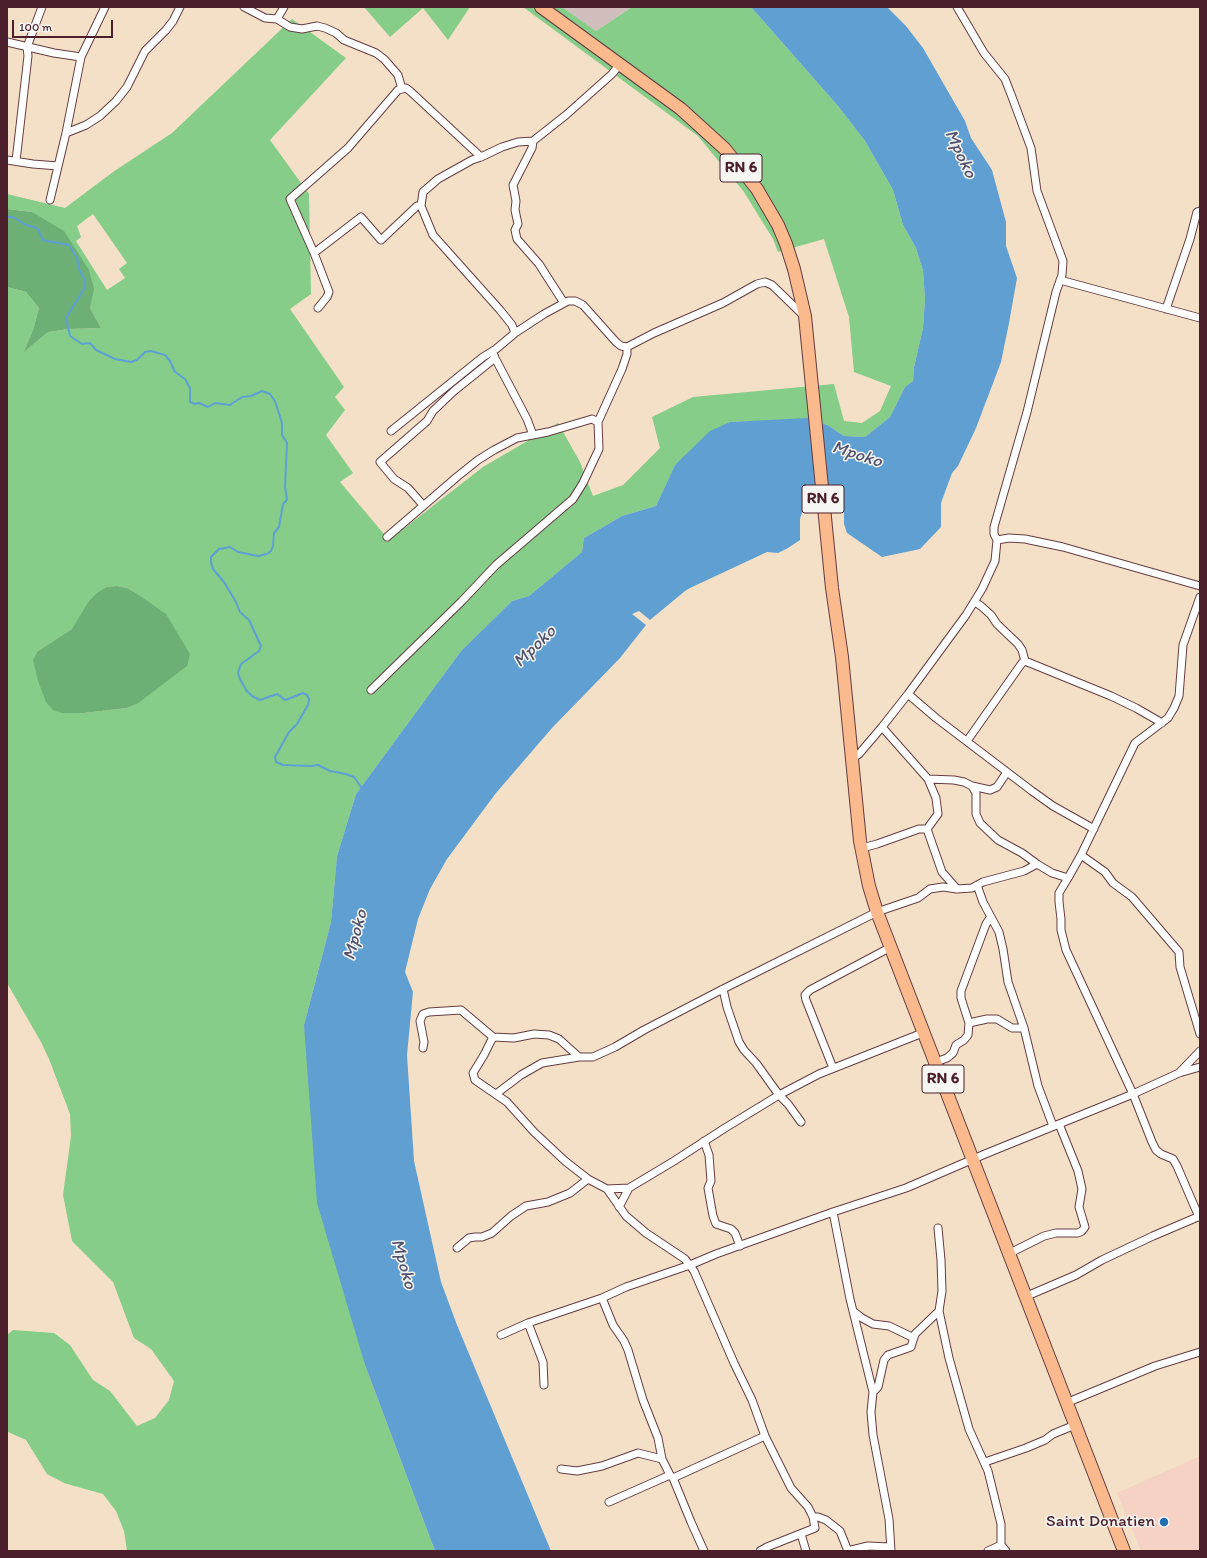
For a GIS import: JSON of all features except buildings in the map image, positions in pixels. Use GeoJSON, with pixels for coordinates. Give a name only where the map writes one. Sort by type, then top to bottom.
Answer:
{"type":"FeatureCollection","features":[{"type":"Feature","properties":{"kind":"main road","name":"RN 6"},"geometry":{"type":"LineString","coordinates":[[541,7],[681,109],[725,149],[757,189],[778,225],[786,244],[794,269],[805,316],[832,588],[842,657],[852,759],[866,872],[877,912],[925,1032],[1124,1551]]}},
{"type":"Feature","properties":{"kind":"street"},"geometry":{"type":"LineString","coordinates":[[16,162],[28,56],[27,47],[42,7]]}},
{"type":"Feature","properties":{"kind":"street"},"geometry":{"type":"LineString","coordinates":[[50,200],[66,133],[81,57],[105,7]]}},
{"type":"Feature","properties":{"kind":"street"},"geometry":{"type":"LineString","coordinates":[[66,133],[86,125],[100,116],[116,101],[127,87],[145,51],[166,30],[173,21],[180,7]]}},
{"type":"Feature","properties":{"kind":"street"},"geometry":{"type":"LineString","coordinates":[[244,7],[266,18],[277,19],[290,28],[298,29],[317,26],[325,28],[336,33],[344,40],[376,53],[384,59],[398,75],[402,88]]}},
{"type":"Feature","properties":{"kind":"street"},"geometry":{"type":"LineString","coordinates":[[277,19],[284,7]]}},
{"type":"Feature","properties":{"kind":"street"},"geometry":{"type":"LineString","coordinates":[[852,759],[859,754],[908,694],[975,602],[995,561],[997,540],[994,534],[994,526],[1027,412],[1060,280],[1063,261],[1037,191],[1031,148],[1005,79],[984,53],[957,7]]}},
{"type":"Feature","properties":{"kind":"street"},"geometry":{"type":"LineString","coordinates":[[7,42],[54,53],[81,57]]}},
{"type":"Feature","properties":{"kind":"street"},"geometry":{"type":"LineString","coordinates":[[515,332],[512,325],[500,310],[433,235],[421,206],[423,192],[461,165],[472,160],[518,142],[533,142],[612,74],[620,64]]}},
{"type":"Feature","properties":{"kind":"street"},"geometry":{"type":"LineString","coordinates":[[318,308],[329,292],[314,253],[290,199],[348,148],[398,90],[406,88],[410,91],[481,157]]}},
{"type":"Feature","properties":{"kind":"street"},"geometry":{"type":"LineString","coordinates":[[533,142],[532,148],[513,185],[518,224],[515,230],[517,239],[535,258],[564,303]]}},
{"type":"Feature","properties":{"kind":"street"},"geometry":{"type":"LineString","coordinates":[[7,160],[58,166]]}},
{"type":"Feature","properties":{"kind":"street"},"geometry":{"type":"LineString","coordinates":[[314,253],[361,217],[381,240],[417,206],[421,206]]}},
{"type":"Feature","properties":{"kind":"street"},"geometry":{"type":"LineString","coordinates":[[1166,309],[1190,239],[1197,212],[1200,211]]}},
{"type":"Feature","properties":{"kind":"street"},"geometry":{"type":"LineString","coordinates":[[1060,280],[1200,318]]}},
{"type":"Feature","properties":{"kind":"street"},"geometry":{"type":"LineString","coordinates":[[391,431],[496,349],[515,332],[564,303],[574,301],[583,305],[616,342],[621,346],[627,347],[654,332],[723,303],[757,284],[765,282],[772,285],[805,316]]}},
{"type":"Feature","properties":{"kind":"street"},"geometry":{"type":"LineString","coordinates":[[371,690],[462,601],[496,564],[573,499],[583,483],[599,448],[598,422],[622,369],[627,354],[627,347]]}},
{"type":"Feature","properties":{"kind":"street"},"geometry":{"type":"LineString","coordinates":[[423,505],[408,488],[394,479],[380,462],[427,421],[433,411],[454,391],[494,358],[496,349]]}},
{"type":"Feature","properties":{"kind":"street"},"geometry":{"type":"LineString","coordinates":[[494,358],[527,419],[533,435]]}},
{"type":"Feature","properties":{"kind":"street"},"geometry":{"type":"LineString","coordinates":[[387,537],[463,472],[494,450],[517,438],[548,432],[592,419],[598,422]]}},
{"type":"Feature","properties":{"kind":"street"},"geometry":{"type":"LineString","coordinates":[[997,540],[1009,538],[1025,539],[1063,547],[1200,586]]}},
{"type":"Feature","properties":{"kind":"street"},"geometry":{"type":"LineString","coordinates":[[1027,1296],[1076,1275],[1102,1260],[1199,1216],[1173,1159],[1156,1150],[1133,1094],[1066,950],[1061,930],[1059,893],[1081,855],[1135,743],[1168,718],[1174,708],[1179,696],[1183,645],[1200,597]]}},
{"type":"Feature","properties":{"kind":"street"},"geometry":{"type":"LineString","coordinates":[[975,602],[991,615],[997,624],[1018,644],[1022,650],[1025,661]]}},
{"type":"Feature","properties":{"kind":"street"},"geometry":{"type":"LineString","coordinates":[[1025,661],[1111,696],[1162,723]]}},
{"type":"Feature","properties":{"kind":"street"},"geometry":{"type":"LineString","coordinates":[[967,741],[1022,663],[1025,661]]}},
{"type":"Feature","properties":{"kind":"street"},"geometry":{"type":"LineString","coordinates":[[908,694],[936,718],[1053,806],[1094,828]]}},
{"type":"Feature","properties":{"kind":"street"},"geometry":{"type":"LineString","coordinates":[[882,727],[928,779],[936,798],[938,814],[927,829]]}},
{"type":"Feature","properties":{"kind":"street"},"geometry":{"type":"LineString","coordinates":[[928,779],[954,780],[990,790],[996,787],[1007,772]]}},
{"type":"Feature","properties":{"kind":"street"},"geometry":{"type":"LineString","coordinates":[[972,786],[976,794],[976,814],[980,823],[998,840],[1022,853],[1052,873],[1068,878]]}},
{"type":"Feature","properties":{"kind":"street"},"geometry":{"type":"LineString","coordinates":[[862,848],[919,829],[927,829]]}},
{"type":"Feature","properties":{"kind":"street"},"geometry":{"type":"LineString","coordinates":[[927,829],[942,872],[957,889]]}},
{"type":"Feature","properties":{"kind":"street"},"geometry":{"type":"LineString","coordinates":[[1081,855],[1105,872],[1113,883],[1132,897],[1179,952],[1180,967],[1200,1034]]}},
{"type":"Feature","properties":{"kind":"street"},"geometry":{"type":"LineString","coordinates":[[496,1094],[521,1075],[542,1063],[579,1057],[593,1057],[615,1047],[644,1030],[723,989],[877,912],[918,898],[930,889],[972,888],[983,882],[1013,875],[1037,864]]}},
{"type":"Feature","properties":{"kind":"street"},"geometry":{"type":"LineString","coordinates":[[977,886],[990,918],[999,932],[1008,982],[1024,1028],[1038,1086],[1078,1171],[1082,1189],[1079,1207],[1085,1227],[1082,1231],[1078,1233],[1056,1233],[1044,1236],[1010,1253]]}},
{"type":"Feature","properties":{"kind":"street"},"geometry":{"type":"LineString","coordinates":[[936,1062],[947,1058],[953,1053],[956,1045],[964,1040],[968,1035],[969,1023],[961,998],[961,991],[986,924],[990,918]]}},
{"type":"Feature","properties":{"kind":"street"},"geometry":{"type":"LineString","coordinates":[[833,1068],[805,995],[810,990],[891,947]]}},
{"type":"Feature","properties":{"kind":"street"},"geometry":{"type":"LineString","coordinates":[[723,989],[727,1007],[739,1042],[778,1095],[788,1104],[801,1122]]}},
{"type":"Feature","properties":{"kind":"street"},"geometry":{"type":"LineString","coordinates":[[423,1048],[424,1042],[420,1021],[423,1014],[429,1012],[461,1010],[493,1037],[514,1038],[534,1034],[549,1035],[559,1040],[579,1057]]}},
{"type":"Feature","properties":{"kind":"street"},"geometry":{"type":"LineString","coordinates":[[969,1023],[986,1019],[997,1019],[1012,1028],[1024,1028]]}},
{"type":"Feature","properties":{"kind":"street"},"geometry":{"type":"LineString","coordinates":[[493,1037],[473,1073],[475,1080],[507,1102],[534,1132],[565,1161],[588,1179],[607,1188],[629,1188],[798,1084],[833,1068],[925,1032]]}},
{"type":"Feature","properties":{"kind":"street"},"geometry":{"type":"LineString","coordinates":[[1179,1073],[1200,1050]]}},
{"type":"Feature","properties":{"kind":"street"},"geometry":{"type":"LineString","coordinates":[[500,1335],[528,1323],[602,1298],[626,1287],[833,1212],[906,1188],[1133,1094],[1179,1073],[1200,1067]]}},
{"type":"Feature","properties":{"kind":"street"},"geometry":{"type":"LineString","coordinates":[[704,1141],[709,1155],[711,1181],[708,1188],[713,1216],[716,1224],[731,1229],[735,1233],[740,1246]]}},
{"type":"Feature","properties":{"kind":"street"},"geometry":{"type":"LineString","coordinates":[[457,1248],[469,1238],[482,1238],[492,1233],[511,1216],[526,1206],[548,1202],[570,1193],[588,1179]]}},
{"type":"Feature","properties":{"kind":"street"},"geometry":{"type":"LineString","coordinates":[[607,1188],[626,1216],[646,1233],[684,1259],[690,1265],[752,1400],[765,1436],[791,1488],[808,1507],[813,1517],[815,1528],[767,1546],[760,1551]]}},
{"type":"Feature","properties":{"kind":"street"},"geometry":{"type":"LineString","coordinates":[[619,1207],[629,1188]]}},
{"type":"Feature","properties":{"kind":"street"},"geometry":{"type":"LineString","coordinates":[[813,1517],[818,1516],[840,1530],[847,1551],[868,1546],[891,1549],[889,1519],[878,1470],[873,1436],[871,1412],[873,1392],[853,1311],[833,1212]]}},
{"type":"Feature","properties":{"kind":"street"},"geometry":{"type":"LineString","coordinates":[[938,1228],[942,1260],[942,1291],[939,1311],[949,1358],[969,1429],[985,1462],[1001,1524],[1004,1548],[988,1551]]}},
{"type":"Feature","properties":{"kind":"street"},"geometry":{"type":"LineString","coordinates":[[602,1298],[612,1325],[624,1341],[628,1350],[643,1400],[658,1438],[662,1459],[672,1476],[704,1551]]}},
{"type":"Feature","properties":{"kind":"street"},"geometry":{"type":"LineString","coordinates":[[853,1311],[873,1324],[889,1326],[914,1338]]}},
{"type":"Feature","properties":{"kind":"street"},"geometry":{"type":"LineString","coordinates":[[873,1392],[878,1387],[884,1360],[888,1355],[911,1347],[914,1338],[920,1329],[939,1311]]}},
{"type":"Feature","properties":{"kind":"street"},"geometry":{"type":"LineString","coordinates":[[528,1323],[543,1362],[544,1385]]}},
{"type":"Feature","properties":{"kind":"street"},"geometry":{"type":"LineString","coordinates":[[1066,1402],[1155,1366],[1200,1352]]}},
{"type":"Feature","properties":{"kind":"street"},"geometry":{"type":"LineString","coordinates":[[985,1462],[1026,1448],[1045,1440],[1053,1434],[1075,1425]]}},
{"type":"Feature","properties":{"kind":"street"},"geometry":{"type":"LineString","coordinates":[[609,1502],[765,1436]]}},
{"type":"Feature","properties":{"kind":"street"},"geometry":{"type":"LineString","coordinates":[[561,1470],[577,1471],[602,1466],[638,1453],[662,1459]]}},
{"type":"Feature","properties":{"kind":"street"},"geometry":{"type":"LineString","coordinates":[[801,1534],[806,1551]]}},
{"type":"Feature","properties":{"kind":"shaded area"},"geometry":{"type":"Polygon","coordinates":[[[562,7],[632,7],[596,31],[562,7]]]}},
{"type":"Feature","properties":{"kind":"shaded area","name":"Saint Donatien"},"geometry":{"type":"Polygon","coordinates":[[[1200,1456],[1200,1551],[1141,1551],[1117,1493],[1200,1456]]]}},
{"type":"Feature","properties":{"kind":"green space"},"geometry":{"type":"Polygon","coordinates":[[[364,7],[470,7],[448,40],[423,8],[390,37],[364,7]]]}},
{"type":"Feature","properties":{"kind":"green space"},"geometry":{"type":"Polygon","coordinates":[[[523,7],[562,7],[596,31],[632,7],[751,7],[838,106],[865,141],[893,190],[903,225],[916,248],[923,271],[925,299],[923,328],[914,367],[913,381],[905,387],[890,417],[865,437],[844,436],[829,426],[754,421],[730,422],[675,465],[656,506],[622,516],[584,538],[582,552],[529,596],[512,601],[461,651],[356,794],[337,856],[331,922],[304,1025],[365,1365],[435,1551],[127,1551],[124,1531],[116,1511],[103,1494],[64,1483],[47,1474],[26,1440],[8,1432],[7,1429],[7,1335],[13,1330],[54,1333],[70,1345],[93,1380],[110,1391],[137,1426],[155,1418],[169,1400],[174,1381],[151,1349],[134,1338],[113,1282],[72,1241],[63,1195],[71,1136],[70,1114],[41,1042],[7,983],[7,287],[26,292],[39,308],[25,351],[48,332],[69,329],[101,328],[90,308],[93,289],[32,212],[7,209],[7,194],[65,208],[113,172],[172,133],[292,19],[346,58],[270,140],[309,194],[311,294],[290,309],[344,387],[335,397],[345,410],[326,435],[353,473],[340,482],[389,540],[483,467],[558,423],[580,462],[593,496],[623,485],[660,448],[652,417],[693,397],[834,384],[844,421],[862,423],[880,411],[891,386],[854,372],[849,317],[824,239],[778,252],[773,239],[744,192],[698,136],[523,7]],[[93,214],[77,226],[81,237],[76,241],[107,290],[125,278],[119,269],[127,263],[93,214]],[[117,586],[107,587],[72,629],[38,651],[62,713],[84,713],[127,708],[137,704],[145,600],[127,588],[117,586]]]}},
{"type":"Feature","properties":{"kind":"green space"},"geometry":{"type":"Polygon","coordinates":[[[7,209],[32,212],[64,231],[89,270],[94,289],[90,308],[101,328],[69,329],[48,332],[24,352],[33,330],[39,308],[26,292],[7,287],[7,209]]]}},
{"type":"Feature","properties":{"kind":"green space"},"geometry":{"type":"Polygon","coordinates":[[[117,586],[127,588],[136,593],[166,614],[190,654],[187,666],[137,704],[127,708],[84,713],[62,713],[53,710],[46,702],[38,681],[33,660],[38,651],[72,629],[89,601],[97,593],[107,587],[117,586]]]}},
{"type":"Feature","properties":{"kind":"water","name":"Mpoko"},"geometry":{"type":"Polygon","coordinates":[[[751,7],[887,7],[906,26],[923,48],[965,121],[971,138],[992,170],[1006,222],[1006,246],[1017,278],[1009,323],[1001,362],[976,428],[958,466],[952,473],[941,503],[941,527],[920,549],[882,557],[847,533],[844,524],[844,505],[833,498],[813,499],[804,506],[800,519],[800,540],[788,548],[778,553],[767,552],[690,588],[650,620],[639,611],[632,614],[646,625],[620,658],[552,728],[496,793],[447,859],[430,889],[418,919],[405,972],[413,992],[407,1055],[414,1161],[441,1282],[457,1325],[551,1551],[435,1551],[365,1365],[317,1203],[304,1025],[331,922],[337,856],[356,794],[461,651],[512,601],[529,596],[582,552],[584,538],[622,516],[656,506],[675,465],[710,431],[730,422],[808,418],[829,426],[844,436],[865,437],[890,417],[905,387],[913,381],[914,367],[923,328],[925,299],[923,271],[916,248],[903,225],[893,190],[865,141],[838,106],[751,7]]]}},
{"type":"Feature","properties":{"kind":"waterway"},"geometry":{"type":"LineString","coordinates":[[7,217],[13,217],[26,225],[37,228],[43,240],[69,245],[77,258],[79,269],[85,280],[84,289],[66,318],[70,336],[82,344],[90,343],[96,350],[115,359],[131,362],[137,360],[145,352],[151,351],[165,355],[170,361],[175,372],[185,379],[190,388],[190,402],[195,404],[199,403],[208,407],[215,403],[230,405],[242,397],[251,396],[262,391],[270,394],[275,401],[282,423],[282,435],[287,443],[285,487],[287,500],[283,504],[279,527],[274,533],[273,546],[271,551],[267,554],[258,556],[238,552],[230,547],[219,549],[211,557],[211,562],[213,569],[224,582],[240,612],[249,620],[261,646],[259,651],[241,664],[238,673],[246,690],[252,696],[260,700],[277,694],[285,700],[303,693],[307,695],[309,699],[308,705],[297,724],[289,732],[275,757],[276,762],[283,765],[318,765],[330,771],[354,777],[361,787]]}},
{"type":"Feature","properties":{"kind":"place","name":"Saint Donatien"},"geometry":{"type":"Point","coordinates":[1164,1522]}}]}
